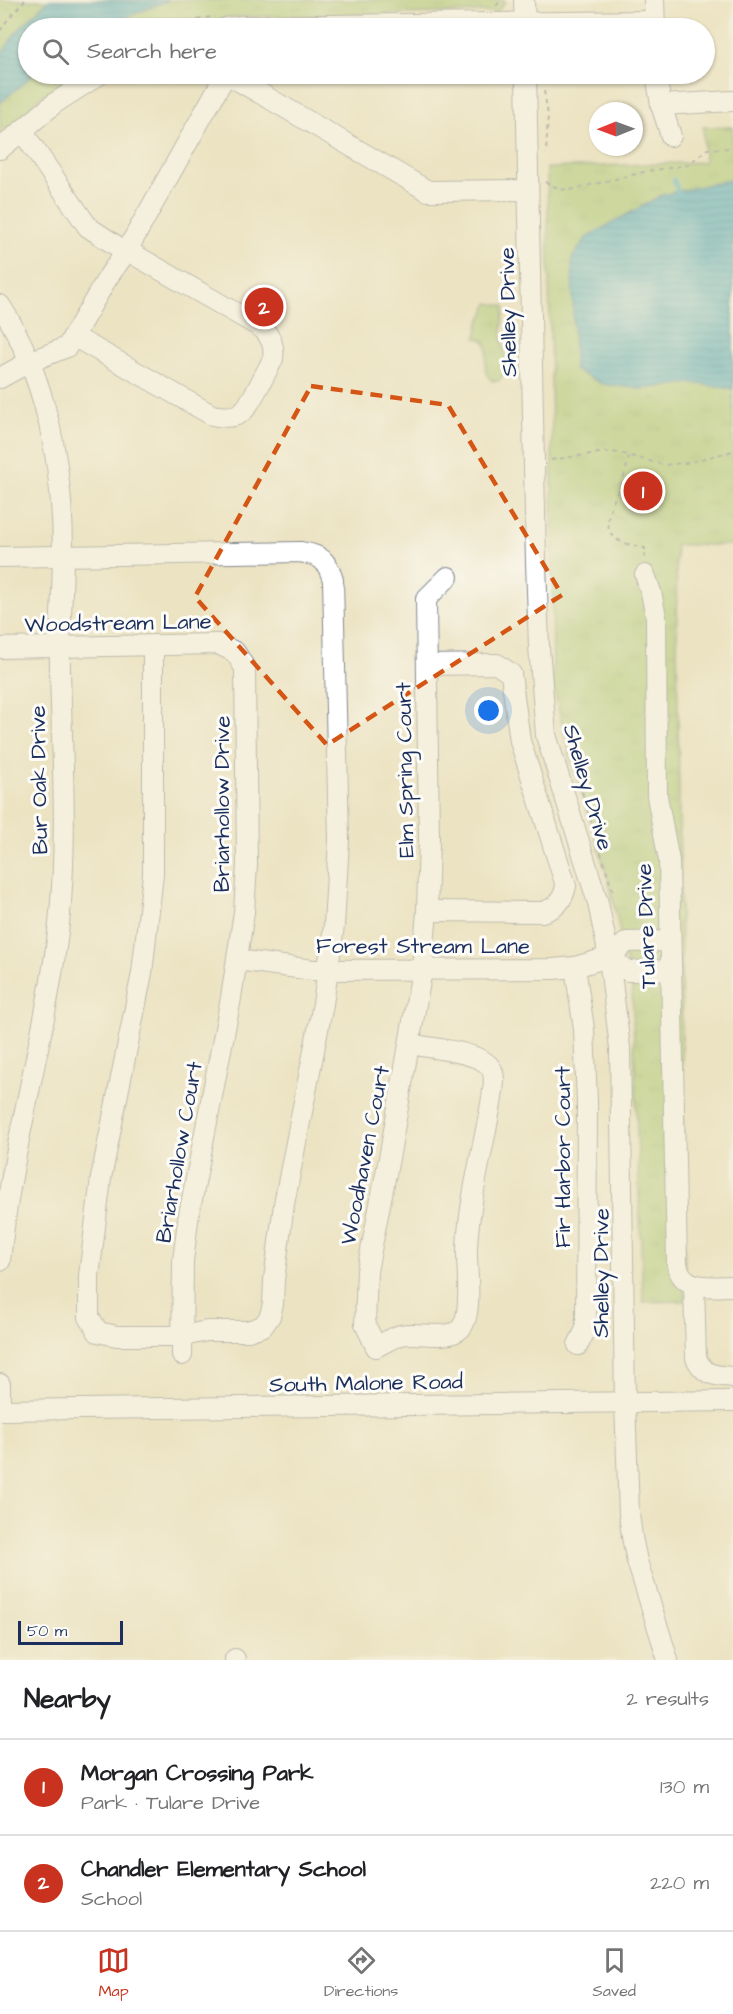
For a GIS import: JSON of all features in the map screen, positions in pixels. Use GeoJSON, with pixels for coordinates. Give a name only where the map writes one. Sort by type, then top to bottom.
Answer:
{"type":"FeatureCollection","features":[{"type":"Feature","properties":{"kind":"street"},"geometry":{"type":"LineString","coordinates":[[524,0],[525,18]]}},
{"type":"Feature","properties":{"kind":"street"},"geometry":{"type":"LineString","coordinates":[[654,0],[655,18]]}},
{"type":"Feature","properties":{"kind":"street"},"geometry":{"type":"LineString","coordinates":[[0,149],[55,103],[84,84]]}},
{"type":"Feature","properties":{"kind":"street"},"geometry":{"type":"LineString","coordinates":[[0,378],[29,362],[67,347],[108,277],[126,252],[221,84]]}},
{"type":"Feature","properties":{"kind":"street"},"geometry":{"type":"LineString","coordinates":[[244,84],[428,191],[537,186]]}},
{"type":"Feature","properties":{"kind":"street","name":"Shelley Drive"},"geometry":{"type":"LineString","coordinates":[[527,84],[537,186],[536,563],[539,647],[546,735],[598,903],[609,957],[620,1048],[625,1403],[632,1537],[645,1591],[668,1660]]}},
{"type":"Feature","properties":{"kind":"street"},"geometry":{"type":"LineString","coordinates":[[658,84],[661,105],[671,136]]}},
{"type":"Feature","properties":{"kind":"street"},"geometry":{"type":"LineString","coordinates":[[661,105],[733,101]]}},
{"type":"Feature","properties":{"kind":"street"},"geometry":{"type":"LineString","coordinates":[[22,130],[88,227],[126,252],[262,328],[268,334],[274,350],[273,359],[244,411],[234,416],[223,417],[212,415],[73,336]]}},
{"type":"Feature","properties":{"kind":"street","name":"Bur Oak Drive"},"geometry":{"type":"LineString","coordinates":[[0,305],[29,362],[54,443],[60,488],[63,812],[63,864],[59,925],[46,1005],[4,1218],[0,1261]]}},
{"type":"Feature","properties":{"kind":"street"},"geometry":{"type":"LineString","coordinates":[[0,557],[300,552],[317,555],[329,567],[333,580],[339,840],[334,926],[323,1004],[284,1204],[273,1304],[270,1316],[263,1326],[248,1331],[207,1331],[182,1345],[98,1332],[89,1317],[88,1276],[102,1178],[142,973],[153,874],[153,645]]}},
{"type":"Feature","properties":{"kind":"street","name":"Tulare Drive"},"geometry":{"type":"LineString","coordinates":[[645,575],[656,617],[657,796],[669,861],[677,1263],[688,1281],[696,1358],[700,1368],[711,1375],[733,1377]]}},
{"type":"Feature","properties":{"kind":"street","name":"Elm Spring Court"},"geometry":{"type":"LineString","coordinates":[[422,970],[428,911],[429,840],[426,599],[448,577]]}},
{"type":"Feature","properties":{"kind":"street","name":"Woodstream Lane"},"geometry":{"type":"LineString","coordinates":[[0,648],[218,644],[235,652]]}},
{"type":"Feature","properties":{"kind":"street","name":"Briarhollow Drive"},"geometry":{"type":"LineString","coordinates":[[235,652],[245,668],[247,775],[247,865],[244,912],[237,960]]}},
{"type":"Feature","properties":{"kind":"street"},"geometry":{"type":"LineString","coordinates":[[427,665],[497,664],[511,674],[520,741],[566,886],[556,906],[542,912],[428,911]]}},
{"type":"Feature","properties":{"kind":"street","name":"Forest Stream Lane"},"geometry":{"type":"LineString","coordinates":[[237,960],[313,970],[553,969],[575,968],[609,957],[627,942],[669,941]]}},
{"type":"Feature","properties":{"kind":"street"},"geometry":{"type":"LineString","coordinates":[[609,957],[628,971],[670,970]]}},
{"type":"Feature","properties":{"kind":"street","name":"Briarhollow Court"},"geometry":{"type":"LineString","coordinates":[[182,1345],[183,1261],[188,1220],[237,960]]}},
{"type":"Feature","properties":{"kind":"street","name":"Fir Harbor Court"},"geometry":{"type":"LineString","coordinates":[[575,968],[584,1029],[587,1102],[586,1329],[578,1345]]}},
{"type":"Feature","properties":{"kind":"street","name":"Woodhaven Court"},"geometry":{"type":"LineString","coordinates":[[409,1044],[468,1054],[484,1060],[491,1068],[494,1080],[471,1208],[467,1248],[468,1307],[465,1321],[460,1329],[450,1334],[401,1335],[376,1347],[365,1324],[367,1271],[422,970]]}},
{"type":"Feature","properties":{"kind":"street"},"geometry":{"type":"LineString","coordinates":[[688,1281],[733,1286]]}},
{"type":"Feature","properties":{"kind":"street"},"geometry":{"type":"LineString","coordinates":[[0,1384],[0,1410]]}},
{"type":"Feature","properties":{"kind":"street","name":"South Malone Road"},"geometry":{"type":"LineString","coordinates":[[0,1410],[733,1401]]}},
{"type":"Feature","properties":{"kind":"path"},"geometry":{"type":"LineString","coordinates":[[0,31],[25,0]]}},
{"type":"Feature","properties":{"kind":"path"},"geometry":{"type":"LineString","coordinates":[[537,186],[570,190],[648,171],[688,165],[707,149],[733,148]]}},
{"type":"Feature","properties":{"kind":"path"},"geometry":{"type":"LineString","coordinates":[[550,460],[605,452],[664,465],[686,463],[733,451]]}},
{"type":"Feature","properties":{"kind":"path"},"geometry":{"type":"LineString","coordinates":[[629,456],[621,486],[609,509],[610,533],[621,542],[645,548],[645,575]]}},
{"type":"Feature","properties":{"kind":"path"},"geometry":{"type":"LineString","coordinates":[[582,789],[614,897]]}},
{"type":"Feature","properties":{"kind":"highlighted area"},"geometry":{"type":"Polygon","coordinates":[[[311,386],[448,405],[562,595],[327,745],[195,597],[311,386]]]}},
{"type":"Feature","properties":{"kind":"green space"},"geometry":{"type":"Polygon","coordinates":[[[0,0],[505,0],[497,12],[227,18],[18,18],[18,84],[61,84],[40,98],[0,137],[0,0]]]}},
{"type":"Feature","properties":{"kind":"green space"},"geometry":{"type":"Polygon","coordinates":[[[703,127],[733,127],[733,545],[676,545],[685,1301],[643,1302],[632,988],[608,878],[573,768],[553,687],[552,438],[547,168],[704,162],[703,127]]]}},
{"type":"Feature","properties":{"kind":"green space"},"geometry":{"type":"Polygon","coordinates":[[[489,303],[505,306],[502,341],[506,365],[498,381],[492,381],[488,376],[485,365],[486,345],[484,340],[476,338],[479,323],[489,303]]]}},
{"type":"Feature","properties":{"kind":"water"},"geometry":{"type":"Polygon","coordinates":[[[48,0],[169,0],[125,18],[31,18],[48,0]]]}},
{"type":"Feature","properties":{"kind":"water"},"geometry":{"type":"Polygon","coordinates":[[[18,31],[18,84],[22,84],[0,103],[0,57],[18,31]]]}},
{"type":"Feature","properties":{"kind":"water"},"geometry":{"type":"Polygon","coordinates":[[[733,179],[733,389],[692,383],[641,389],[603,384],[574,370],[572,258],[587,237],[662,195],[733,179]]]}},
{"type":"Feature","properties":{"kind":"waterway"},"geometry":{"type":"LineString","coordinates":[[674,180],[679,195]]}},
{"type":"Feature","properties":{"kind":"place","name":"Chandler Elementary School"},"geometry":{"type":"Point","coordinates":[264,307]}},
{"type":"Feature","properties":{"kind":"place","name":"Morgan Crossing Park"},"geometry":{"type":"Point","coordinates":[643,491]}}]}
